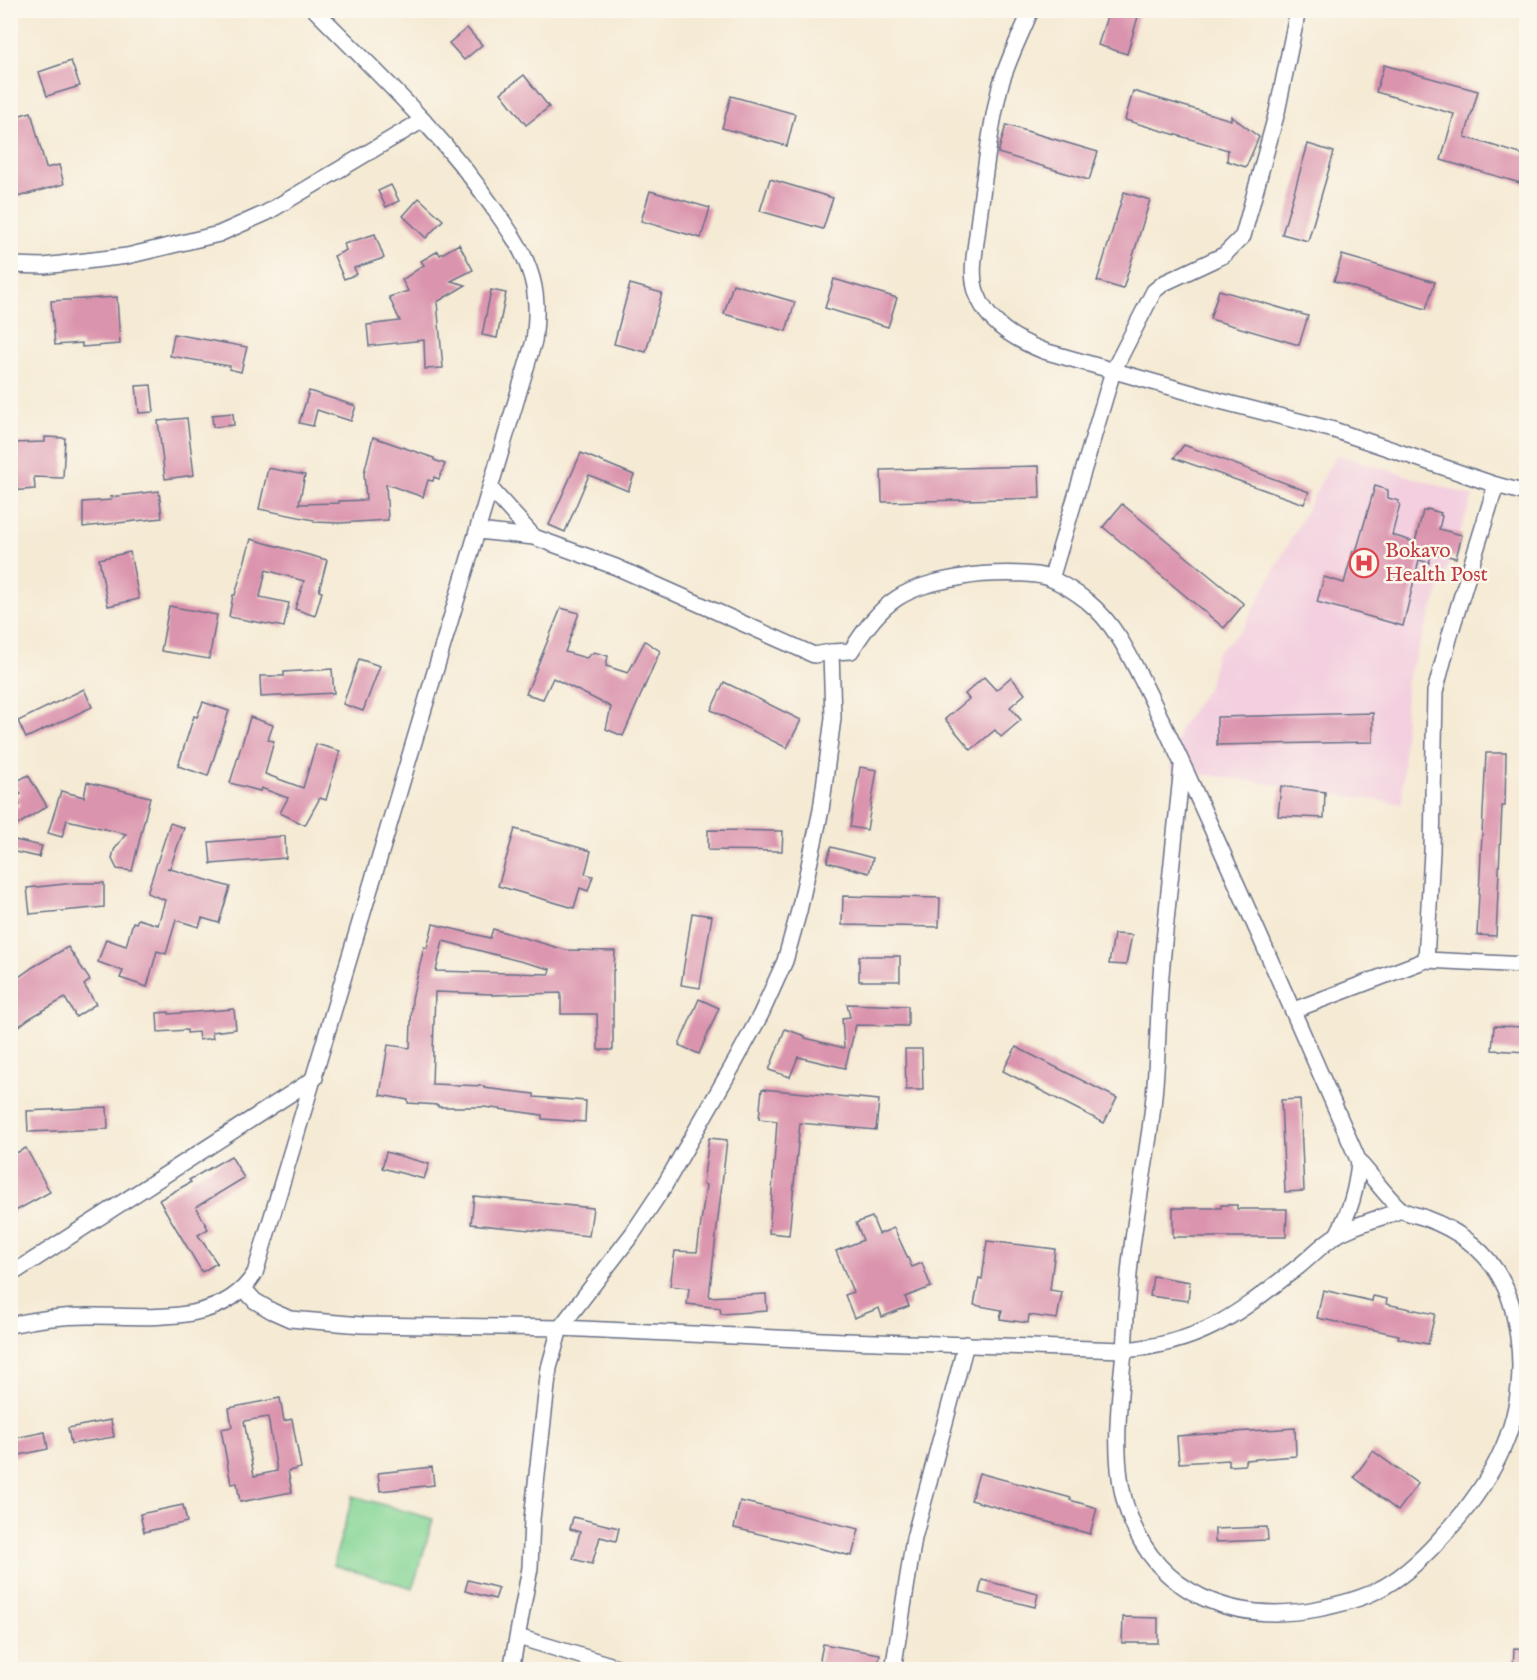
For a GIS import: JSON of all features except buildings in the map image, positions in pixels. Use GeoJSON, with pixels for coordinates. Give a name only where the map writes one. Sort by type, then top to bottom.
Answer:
{"type":"FeatureCollection","features":[{"type":"Feature","properties":{"kind":"street"},"geometry":{"type":"LineString","coordinates":[[10,1325],[54,1317],[173,1315],[198,1312],[228,1300],[244,1289],[255,1273],[534,341],[537,299],[529,268],[503,222],[460,163],[423,120],[315,10]]}},
{"type":"Feature","properties":{"kind":"street"},"geometry":{"type":"LineString","coordinates":[[1031,10],[1001,85],[986,156],[973,270],[976,292],[984,310],[1001,328],[1023,343],[1113,371],[1334,430],[1496,485],[1527,493]]}},
{"type":"Feature","properties":{"kind":"street"},"geometry":{"type":"LineString","coordinates":[[1051,579],[1113,371],[1154,291],[1164,283],[1224,255],[1243,236],[1277,112],[1298,10]]}},
{"type":"Feature","properties":{"kind":"street"},"geometry":{"type":"LineString","coordinates":[[10,265],[44,266],[127,256],[219,234],[266,213],[423,120]]}},
{"type":"Feature","properties":{"kind":"street"},"geometry":{"type":"LineString","coordinates":[[1426,960],[1432,851],[1435,693],[1451,631],[1496,485]]}},
{"type":"Feature","properties":{"kind":"street"},"geometry":{"type":"LineString","coordinates":[[491,489],[534,537]]}},
{"type":"Feature","properties":{"kind":"street"},"geometry":{"type":"LineString","coordinates":[[478,531],[534,537],[616,567],[814,655],[852,651],[865,629],[898,596],[918,586],[975,574],[1033,574],[1051,579],[1087,602],[1121,638],[1182,764],[1294,1010],[1359,1162],[1401,1210],[1427,1218],[1459,1234],[1487,1256],[1503,1283],[1514,1312],[1520,1353],[1519,1393],[1510,1436],[1489,1478],[1462,1516],[1418,1563],[1378,1590],[1336,1605],[1295,1613],[1271,1614],[1235,1608],[1205,1600],[1185,1589],[1163,1572],[1143,1544],[1127,1510],[1121,1479],[1119,1400],[1130,1258],[1154,1097],[1161,979],[1182,764]]}},
{"type":"Feature","properties":{"kind":"street"},"geometry":{"type":"LineString","coordinates":[[511,1670],[530,1568],[532,1520],[549,1368],[560,1329],[633,1233],[663,1188],[735,1062],[785,962],[821,810],[833,718],[831,652]]}},
{"type":"Feature","properties":{"kind":"street"},"geometry":{"type":"LineString","coordinates":[[1294,1010],[1426,960],[1527,965]]}},
{"type":"Feature","properties":{"kind":"street"},"geometry":{"type":"LineString","coordinates":[[10,1275],[315,1077]]}},
{"type":"Feature","properties":{"kind":"street"},"geometry":{"type":"LineString","coordinates":[[1337,1235],[1350,1210],[1356,1188],[1359,1162]]}},
{"type":"Feature","properties":{"kind":"street"},"geometry":{"type":"LineString","coordinates":[[244,1289],[255,1301],[290,1319],[362,1325],[560,1329],[1124,1350],[1175,1342],[1215,1326],[1260,1296],[1337,1235],[1401,1210]]}},
{"type":"Feature","properties":{"kind":"street"},"geometry":{"type":"LineString","coordinates":[[893,1670],[914,1538],[966,1344]]}},
{"type":"Feature","properties":{"kind":"street"},"geometry":{"type":"LineString","coordinates":[[518,1637],[627,1670]]}},
{"type":"Feature","properties":{"kind":"shaded area","name":"Bokavo Health Post"},"geometry":{"type":"Polygon","coordinates":[[[1336,454],[1473,496],[1406,683],[1402,804],[1169,769],[1180,728],[1209,686],[1216,653],[1243,629],[1336,454]]]}},
{"type":"Feature","properties":{"kind":"green space"},"geometry":{"type":"Polygon","coordinates":[[[353,1496],[433,1519],[413,1588],[333,1565],[353,1496]]]}},
{"type":"Feature","properties":{"kind":"place","name":"Bokavo Health Post"},"geometry":{"type":"Point","coordinates":[1364,563]}}]}
